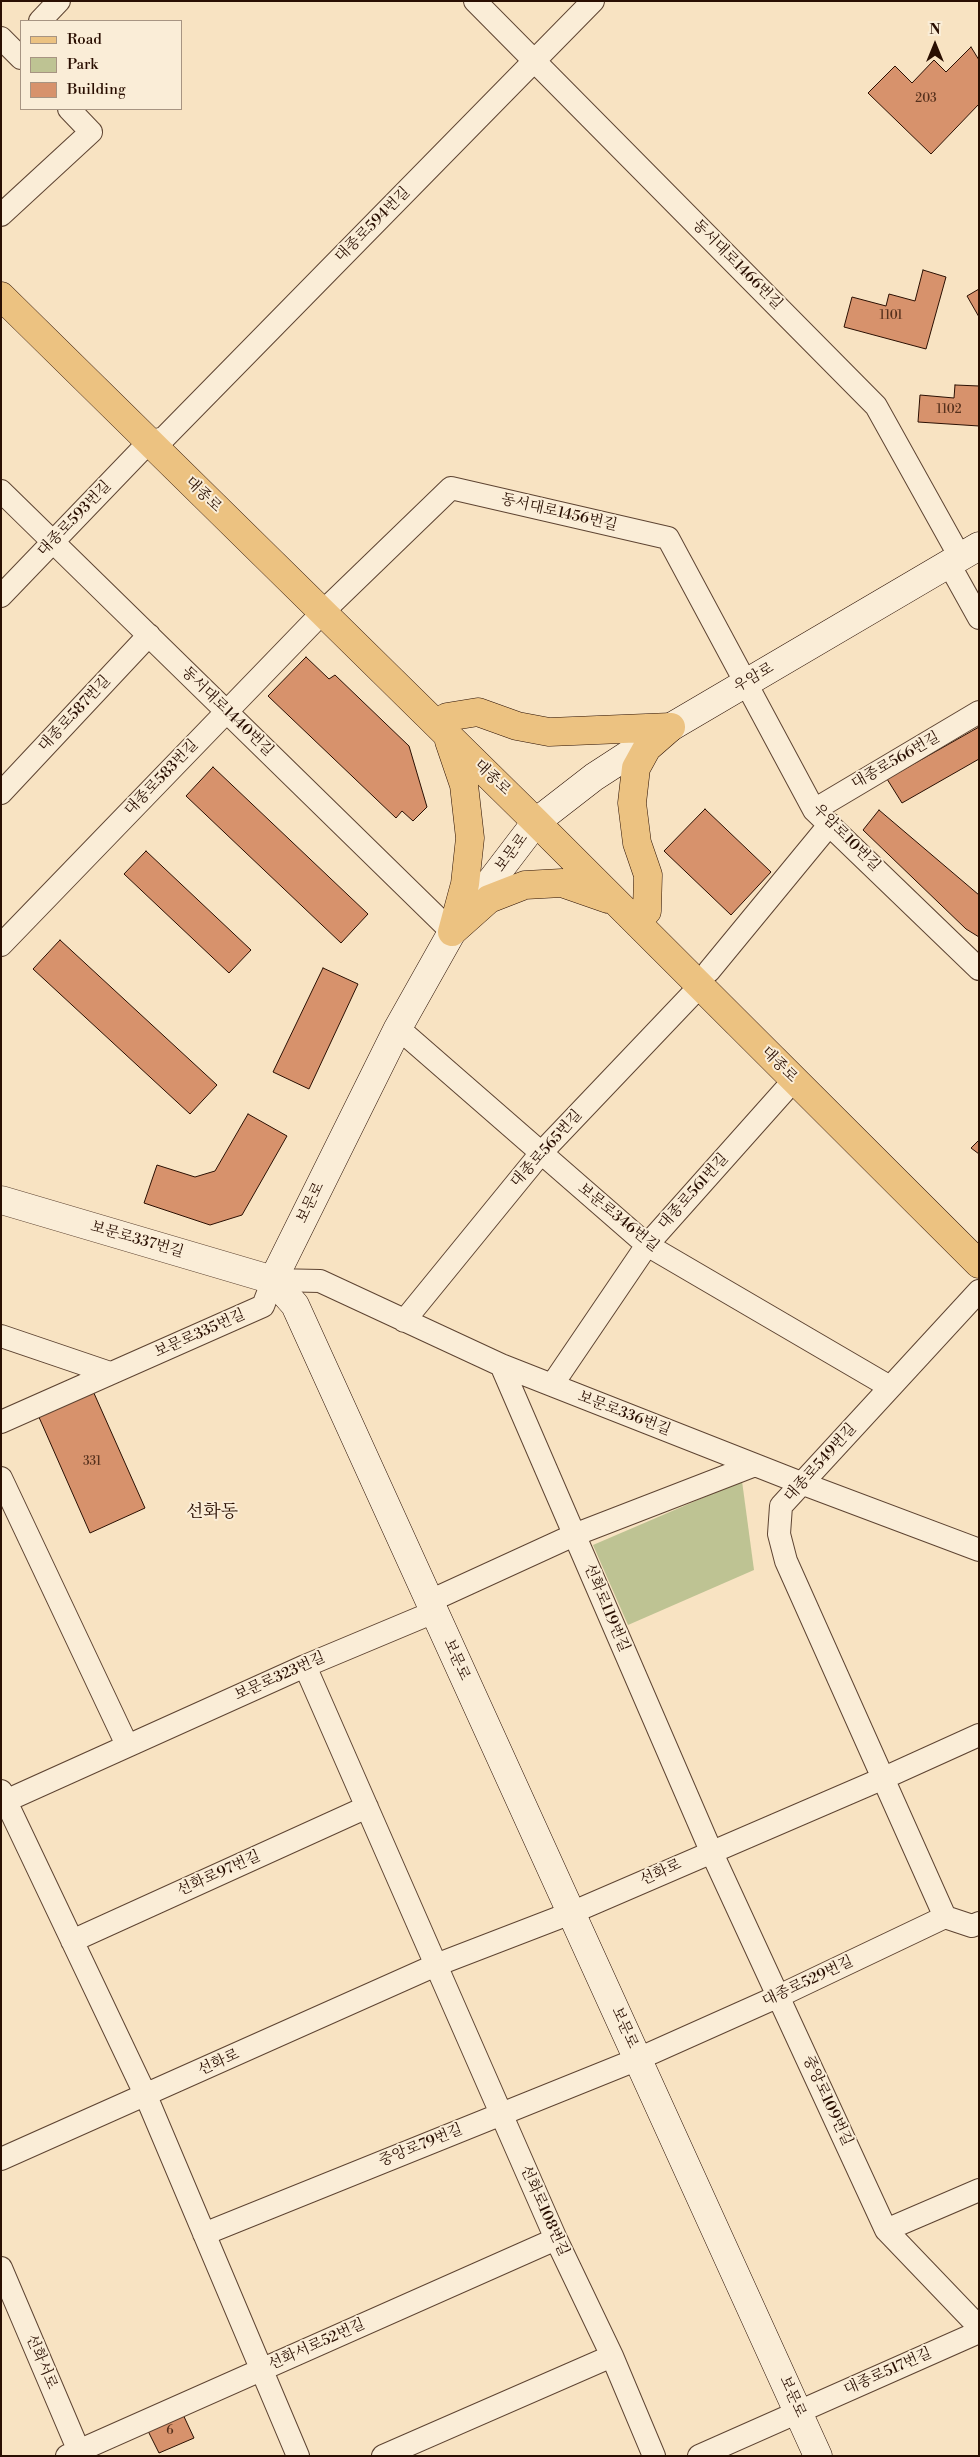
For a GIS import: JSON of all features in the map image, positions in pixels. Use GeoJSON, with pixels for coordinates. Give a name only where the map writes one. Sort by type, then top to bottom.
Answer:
{"type":"FeatureCollection","features":[{"type":"Feature","properties":{"kind":"main road","name":"대종로"},"geometry":{"type":"LineString","coordinates":[[1,277],[157,440],[446,725],[542,817],[647,910],[794,1080],[979,1264]]}},
{"type":"Feature","properties":{"kind":"main road","name":"대종로"},"geometry":{"type":"LineString","coordinates":[[1,296],[157,440]]}},
{"type":"Feature","properties":{"kind":"main road","name":"우암로"},"geometry":{"type":"LineString","coordinates":[[542,817],[594,777],[672,727],[962,556]]}},
{"type":"Feature","properties":{"kind":"main road"},"geometry":{"type":"LineString","coordinates":[[452,932],[465,884],[470,838],[464,785],[446,725],[478,712],[517,726],[549,732],[672,727]]}},
{"type":"Feature","properties":{"kind":"main road"},"geometry":{"type":"LineString","coordinates":[[647,910],[648,875],[636,842],[632,803],[636,768],[647,748],[672,727]]}},
{"type":"Feature","properties":{"kind":"main road","name":"대종로"},"geometry":{"type":"LineString","coordinates":[[542,817],[618,904],[705,979],[979,1239]]}},
{"type":"Feature","properties":{"kind":"main road","name":"보문로"},"geometry":{"type":"LineString","coordinates":[[542,817],[452,932],[398,1028],[273,1280],[295,1305],[818,2456]]}},
{"type":"Feature","properties":{"kind":"main road"},"geometry":{"type":"LineString","coordinates":[[452,932],[489,899],[525,885],[562,883],[591,892],[618,904]]}},
{"type":"Feature","properties":{"kind":"main road","name":"보문로337번길"},"geometry":{"type":"LineString","coordinates":[[1,1200],[273,1280]]}},
{"type":"Feature","properties":{"kind":"street"},"geometry":{"type":"LineString","coordinates":[[41,20],[59,1]]}},
{"type":"Feature","properties":{"kind":"street","name":"동서대로1466번길"},"geometry":{"type":"LineString","coordinates":[[476,1],[876,406],[962,556],[979,618]]}},
{"type":"Feature","properties":{"kind":"street","name":"대종로594번길"},"geometry":{"type":"LineString","coordinates":[[157,440],[593,1]]}},
{"type":"Feature","properties":{"kind":"street"},"geometry":{"type":"LineString","coordinates":[[1,216],[91,132],[70,110]]}},
{"type":"Feature","properties":{"kind":"street","name":"대종로593번길"},"geometry":{"type":"LineString","coordinates":[[1,596],[157,440]]}},
{"type":"Feature","properties":{"kind":"street","name":"동서대로1456번길"},"geometry":{"type":"LineString","coordinates":[[327,608],[451,488],[668,538],[746,683]]}},
{"type":"Feature","properties":{"kind":"street","name":"동서대로1440번길"},"geometry":{"type":"LineString","coordinates":[[1,491],[452,932]]}},
{"type":"Feature","properties":{"kind":"street","name":"대종로583번길"},"geometry":{"type":"LineString","coordinates":[[1,945],[327,608]]}},
{"type":"Feature","properties":{"kind":"street","name":"대종로587번길"},"geometry":{"type":"LineString","coordinates":[[1,793],[149,636]]}},
{"type":"Feature","properties":{"kind":"street","name":"우암로10번길"},"geometry":{"type":"LineString","coordinates":[[746,683],[822,817],[979,969]]}},
{"type":"Feature","properties":{"kind":"street","name":"대종로566번길"},"geometry":{"type":"LineString","coordinates":[[705,979],[822,817],[979,712]]}},
{"type":"Feature","properties":{"kind":"street","name":"대종로565번길"},"geometry":{"type":"LineString","coordinates":[[404,1321],[541,1153],[705,979]]}},
{"type":"Feature","properties":{"kind":"street","name":"보문로346번길"},"geometry":{"type":"LineString","coordinates":[[398,1028],[647,1245],[890,1387]]}},
{"type":"Feature","properties":{"kind":"street","name":"대종로561번길"},"geometry":{"type":"LineString","coordinates":[[552,1386],[647,1245],[794,1080]]}},
{"type":"Feature","properties":{"kind":"street","name":"보문로336번길"},"geometry":{"type":"LineString","coordinates":[[273,1280],[320,1281],[501,1365],[552,1386],[979,1550]]}},
{"type":"Feature","properties":{"kind":"street","name":"보문로335번길"},"geometry":{"type":"LineString","coordinates":[[1,1422],[263,1306],[273,1280]]}},
{"type":"Feature","properties":{"kind":"street","name":"대종로549번길"},"geometry":{"type":"LineString","coordinates":[[884,1778],[786,1561],[779,1534],[782,1506],[801,1483],[979,1291]]}},
{"type":"Feature","properties":{"kind":"street"},"geometry":{"type":"LineString","coordinates":[[1,1336],[110,1373]]}},
{"type":"Feature","properties":{"kind":"street","name":"선화로119번길"},"geometry":{"type":"LineString","coordinates":[[501,1365],[711,1851]]}},
{"type":"Feature","properties":{"kind":"street"},"geometry":{"type":"LineString","coordinates":[[432,1606],[574,1534],[755,1465]]}},
{"type":"Feature","properties":{"kind":"street"},"geometry":{"type":"LineString","coordinates":[[1,1478],[127,1745]]}},
{"type":"Feature","properties":{"kind":"street","name":"보문로323번길"},"geometry":{"type":"LineString","coordinates":[[3,1799],[305,1666],[432,1606]]}},
{"type":"Feature","properties":{"kind":"street"},"geometry":{"type":"LineString","coordinates":[[305,1666],[436,1965]]}},
{"type":"Feature","properties":{"kind":"street","name":"선화로"},"geometry":{"type":"LineString","coordinates":[[1,2159],[146,2096],[436,1965],[571,1913],[979,1735]]}},
{"type":"Feature","properties":{"kind":"street"},"geometry":{"type":"LineString","coordinates":[[884,1778],[945,1917],[976,1930]]}},
{"type":"Feature","properties":{"kind":"street"},"geometry":{"type":"LineString","coordinates":[[3,1799],[146,2096],[298,2456]]}},
{"type":"Feature","properties":{"kind":"street","name":"선화로97번길"},"geometry":{"type":"LineString","coordinates":[[72,1941],[367,1807]]}},
{"type":"Feature","properties":{"kind":"street","name":"중앙로109번길"},"geometry":{"type":"LineString","coordinates":[[711,1851],[886,2230],[979,2327]]}},
{"type":"Feature","properties":{"kind":"street","name":"대종로529번길"},"geometry":{"type":"LineString","coordinates":[[638,2058],[779,1996],[945,1917]]}},
{"type":"Feature","properties":{"kind":"street","name":"선화로108번길"},"geometry":{"type":"LineString","coordinates":[[436,1965],[556,2239],[612,2356],[654,2456]]}},
{"type":"Feature","properties":{"kind":"street","name":"중앙로79번길"},"geometry":{"type":"LineString","coordinates":[[204,2234],[638,2058]]}},
{"type":"Feature","properties":{"kind":"street"},"geometry":{"type":"LineString","coordinates":[[886,2230],[979,2190]]}},
{"type":"Feature","properties":{"kind":"street","name":"선화서로52번길"},"geometry":{"type":"LineString","coordinates":[[75,2454],[556,2239]]}},
{"type":"Feature","properties":{"kind":"street","name":"선화서로"},"geometry":{"type":"LineString","coordinates":[[1,2268],[75,2454]]}},
{"type":"Feature","properties":{"kind":"street","name":"대종로517번길"},"geometry":{"type":"LineString","coordinates":[[699,2456],[979,2332]]}},
{"type":"Feature","properties":{"kind":"street"},"geometry":{"type":"LineString","coordinates":[[383,2456],[612,2356]]}},
{"type":"Feature","properties":{"kind":"green space"},"geometry":{"type":"Polygon","coordinates":[[[742,1481],[754,1570],[628,1625],[593,1545],[742,1481]]]}},
{"type":"Feature","properties":{"kind":"building"},"geometry":{"type":"Polygon","coordinates":[[[971,47],[979,60],[979,104],[931,154],[868,93],[895,66],[912,83],[934,60],[946,72],[971,47]]]}},
{"type":"Feature","properties":{"kind":"building"},"geometry":{"type":"Polygon","coordinates":[[[923,270],[946,277],[926,349],[844,327],[852,297],[886,306],[889,294],[915,301],[923,270]]]}},
{"type":"Feature","properties":{"kind":"building"},"geometry":{"type":"Polygon","coordinates":[[[979,289],[979,317],[967,296],[979,289]]]}},
{"type":"Feature","properties":{"kind":"building"},"geometry":{"type":"Polygon","coordinates":[[[955,385],[979,386],[979,426],[918,422],[920,395],[954,398],[955,385]]]}},
{"type":"Feature","properties":{"kind":"building"},"geometry":{"type":"Polygon","coordinates":[[[306,657],[329,679],[335,675],[409,746],[427,807],[413,821],[402,811],[396,818],[268,696],[306,657]]]}},
{"type":"Feature","properties":{"kind":"building"},"geometry":{"type":"Polygon","coordinates":[[[979,727],[979,759],[902,803],[887,779],[979,727]]]}},
{"type":"Feature","properties":{"kind":"building"},"geometry":{"type":"Polygon","coordinates":[[[213,767],[368,914],[341,943],[186,796],[213,767]]]}},
{"type":"Feature","properties":{"kind":"building"},"geometry":{"type":"Polygon","coordinates":[[[705,809],[771,872],[731,915],[664,851],[705,809]]]}},
{"type":"Feature","properties":{"kind":"building"},"geometry":{"type":"Polygon","coordinates":[[[879,810],[979,895],[979,937],[966,929],[863,830],[879,810]]]}},
{"type":"Feature","properties":{"kind":"building"},"geometry":{"type":"Polygon","coordinates":[[[146,851],[251,950],[229,973],[124,874],[146,851]]]}},
{"type":"Feature","properties":{"kind":"building"},"geometry":{"type":"Polygon","coordinates":[[[60,940],[217,1085],[190,1114],[33,969],[60,940]]]}},
{"type":"Feature","properties":{"kind":"building"},"geometry":{"type":"Polygon","coordinates":[[[323,968],[358,984],[309,1089],[273,1072],[323,968]]]}},
{"type":"Feature","properties":{"kind":"building"},"geometry":{"type":"Polygon","coordinates":[[[248,1114],[287,1136],[242,1215],[210,1225],[144,1203],[157,1165],[195,1177],[215,1171],[248,1114]]]}},
{"type":"Feature","properties":{"kind":"building"},"geometry":{"type":"Polygon","coordinates":[[[979,1140],[979,1154],[971,1148],[979,1140]]]}},
{"type":"Feature","properties":{"kind":"building"},"geometry":{"type":"Polygon","coordinates":[[[93,1391],[145,1508],[90,1533],[38,1415],[93,1391]]]}},
{"type":"Feature","properties":{"kind":"building"},"geometry":{"type":"Polygon","coordinates":[[[180,2408],[194,2438],[159,2453],[145,2425],[180,2408]]]}},
{"type":"Feature","properties":{"kind":"district","name":"선화동"},"geometry":{"type":"Point","coordinates":[212,1513]}}]}
